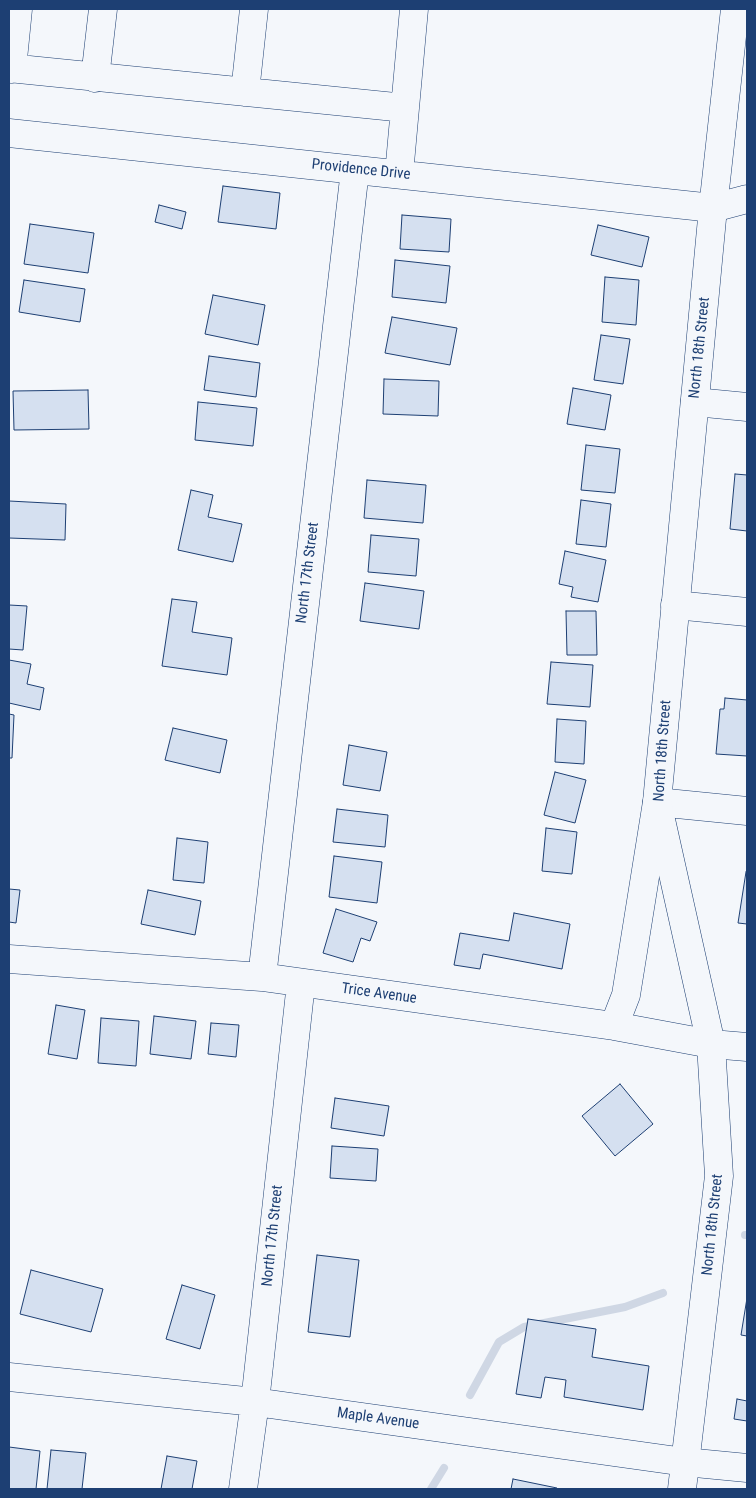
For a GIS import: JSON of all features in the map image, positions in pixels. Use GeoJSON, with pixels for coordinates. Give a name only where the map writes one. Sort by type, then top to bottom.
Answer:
{"type":"FeatureCollection","features":[{"type":"Feature","properties":{"kind":"street"},"geometry":{"type":"LineString","coordinates":[[18,9],[10,68],[405,108]]}},
{"type":"Feature","properties":{"kind":"street"},"geometry":{"type":"LineString","coordinates":[[95,78],[103,9]]}},
{"type":"Feature","properties":{"kind":"street"},"geometry":{"type":"LineString","coordinates":[[245,92],[254,9]]}},
{"type":"Feature","properties":{"kind":"street"},"geometry":{"type":"LineString","coordinates":[[399,174],[414,9]]}},
{"type":"Feature","properties":{"kind":"street","name":"North 18th Street"},"geometry":{"type":"LineString","coordinates":[[682,1489],[720,1176],[711,1044],[657,802],[713,208],[735,9]]}},
{"type":"Feature","properties":{"kind":"street","name":"Providence Drive"},"geometry":{"type":"LineString","coordinates":[[9,133],[713,208],[747,200]]}},
{"type":"Feature","properties":{"kind":"street","name":"North 17th Street"},"geometry":{"type":"LineString","coordinates":[[262,977],[355,170]]}},
{"type":"Feature","properties":{"kind":"street"},"geometry":{"type":"LineString","coordinates":[[695,402],[747,407]]}},
{"type":"Feature","properties":{"kind":"street"},"geometry":{"type":"LineString","coordinates":[[676,605],[747,612]]}},
{"type":"Feature","properties":{"kind":"street"},"geometry":{"type":"LineString","coordinates":[[614,1026],[626,995],[657,802],[747,811]]}},
{"type":"Feature","properties":{"kind":"street","name":"Trice Avenue"},"geometry":{"type":"LineString","coordinates":[[9,959],[262,977],[614,1026],[711,1044],[747,1047]]}},
{"type":"Feature","properties":{"kind":"street","name":"North 17th Street"},"geometry":{"type":"LineString","coordinates":[[243,1489],[255,1402],[300,983]]}},
{"type":"Feature","properties":{"kind":"street","name":"Maple Avenue"},"geometry":{"type":"LineString","coordinates":[[9,1376],[255,1402],[685,1462],[747,1468]]}},
{"type":"Feature","properties":{"kind":"building"},"geometry":{"type":"Polygon","coordinates":[[[223,186],[280,193],[276,229],[218,222],[223,186]]]}},
{"type":"Feature","properties":{"kind":"building"},"geometry":{"type":"Polygon","coordinates":[[[159,205],[186,212],[182,229],[155,222],[159,205]]]}},
{"type":"Feature","properties":{"kind":"building"},"geometry":{"type":"Polygon","coordinates":[[[402,215],[451,219],[449,252],[400,249],[402,215]]]}},
{"type":"Feature","properties":{"kind":"building"},"geometry":{"type":"Polygon","coordinates":[[[30,224],[94,233],[88,273],[24,264],[30,224]]]}},
{"type":"Feature","properties":{"kind":"building"},"geometry":{"type":"Polygon","coordinates":[[[598,225],[649,237],[642,267],[591,255],[598,225]]]}},
{"type":"Feature","properties":{"kind":"building"},"geometry":{"type":"Polygon","coordinates":[[[395,260],[450,266],[446,303],[392,297],[395,260]]]}},
{"type":"Feature","properties":{"kind":"building"},"geometry":{"type":"Polygon","coordinates":[[[605,277],[639,280],[636,325],[602,322],[605,277]]]}},
{"type":"Feature","properties":{"kind":"building"},"geometry":{"type":"Polygon","coordinates":[[[24,280],[85,289],[80,322],[19,312],[24,280]]]}},
{"type":"Feature","properties":{"kind":"building"},"geometry":{"type":"Polygon","coordinates":[[[213,295],[265,305],[258,345],[205,334],[213,295]]]}},
{"type":"Feature","properties":{"kind":"building"},"geometry":{"type":"Polygon","coordinates":[[[392,317],[457,328],[450,365],[385,353],[392,317]]]}},
{"type":"Feature","properties":{"kind":"building"},"geometry":{"type":"Polygon","coordinates":[[[601,335],[630,339],[623,384],[594,380],[601,335]]]}},
{"type":"Feature","properties":{"kind":"building"},"geometry":{"type":"Polygon","coordinates":[[[209,356],[260,363],[256,397],[204,390],[209,356]]]}},
{"type":"Feature","properties":{"kind":"building"},"geometry":{"type":"Polygon","coordinates":[[[384,379],[439,381],[438,416],[383,414],[384,379]]]}},
{"type":"Feature","properties":{"kind":"building"},"geometry":{"type":"Polygon","coordinates":[[[573,388],[611,395],[605,430],[567,424],[573,388]]]}},
{"type":"Feature","properties":{"kind":"building"},"geometry":{"type":"Polygon","coordinates":[[[88,390],[89,429],[14,430],[13,391],[88,390]]]}},
{"type":"Feature","properties":{"kind":"building"},"geometry":{"type":"Polygon","coordinates":[[[198,402],[257,408],[253,446],[195,440],[198,402]]]}},
{"type":"Feature","properties":{"kind":"building"},"geometry":{"type":"Polygon","coordinates":[[[586,445],[620,449],[615,493],[581,490],[586,445]]]}},
{"type":"Feature","properties":{"kind":"building"},"geometry":{"type":"Polygon","coordinates":[[[735,474],[747,475],[747,531],[730,529],[735,474]]]}},
{"type":"Feature","properties":{"kind":"building"},"geometry":{"type":"Polygon","coordinates":[[[367,480],[426,485],[423,523],[364,518],[367,480]]]}},
{"type":"Feature","properties":{"kind":"building"},"geometry":{"type":"Polygon","coordinates":[[[191,490],[213,495],[208,517],[242,524],[233,562],[178,550],[191,490]]]}},
{"type":"Feature","properties":{"kind":"building"},"geometry":{"type":"Polygon","coordinates":[[[581,500],[611,504],[606,547],[576,544],[581,500]]]}},
{"type":"Feature","properties":{"kind":"building"},"geometry":{"type":"Polygon","coordinates":[[[9,501],[66,504],[65,540],[9,538],[9,501]]]}},
{"type":"Feature","properties":{"kind":"building"},"geometry":{"type":"Polygon","coordinates":[[[371,535],[419,539],[416,576],[368,572],[371,535]]]}},
{"type":"Feature","properties":{"kind":"building"},"geometry":{"type":"Polygon","coordinates":[[[565,551],[606,560],[598,602],[571,597],[573,587],[559,584],[565,551]]]}},
{"type":"Feature","properties":{"kind":"building"},"geometry":{"type":"Polygon","coordinates":[[[365,583],[424,591],[419,629],[360,621],[365,583]]]}},
{"type":"Feature","properties":{"kind":"building"},"geometry":{"type":"Polygon","coordinates":[[[172,599],[197,602],[192,632],[232,638],[227,675],[162,666],[172,599]]]}},
{"type":"Feature","properties":{"kind":"building"},"geometry":{"type":"Polygon","coordinates":[[[9,605],[27,606],[23,650],[9,649],[9,605]]]}},
{"type":"Feature","properties":{"kind":"building"},"geometry":{"type":"Polygon","coordinates":[[[566,611],[596,611],[597,655],[567,655],[566,611]]]}},
{"type":"Feature","properties":{"kind":"building"},"geometry":{"type":"Polygon","coordinates":[[[9,660],[31,664],[27,684],[44,688],[40,710],[9,703],[9,660]]]}},
{"type":"Feature","properties":{"kind":"building"},"geometry":{"type":"Polygon","coordinates":[[[551,662],[593,665],[590,707],[547,704],[551,662]]]}},
{"type":"Feature","properties":{"kind":"building"},"geometry":{"type":"Polygon","coordinates":[[[725,698],[747,700],[747,756],[716,754],[720,709],[724,709],[725,698]]]}},
{"type":"Feature","properties":{"kind":"building"},"geometry":{"type":"Polygon","coordinates":[[[9,714],[14,715],[12,758],[9,758],[9,714]]]}},
{"type":"Feature","properties":{"kind":"building"},"geometry":{"type":"Polygon","coordinates":[[[557,719],[586,721],[584,764],[555,762],[557,719]]]}},
{"type":"Feature","properties":{"kind":"building"},"geometry":{"type":"Polygon","coordinates":[[[173,728],[227,740],[220,773],[165,760],[173,728]]]}},
{"type":"Feature","properties":{"kind":"building"},"geometry":{"type":"Polygon","coordinates":[[[349,745],[387,752],[380,791],[343,785],[349,745]]]}},
{"type":"Feature","properties":{"kind":"building"},"geometry":{"type":"Polygon","coordinates":[[[555,772],[586,780],[575,823],[544,815],[555,772]]]}},
{"type":"Feature","properties":{"kind":"building"},"geometry":{"type":"Polygon","coordinates":[[[337,809],[388,815],[385,847],[333,842],[337,809]]]}},
{"type":"Feature","properties":{"kind":"building"},"geometry":{"type":"Polygon","coordinates":[[[546,828],[577,832],[572,874],[542,871],[546,828]]]}},
{"type":"Feature","properties":{"kind":"building"},"geometry":{"type":"Polygon","coordinates":[[[177,838],[208,842],[204,883],[173,880],[177,838]]]}},
{"type":"Feature","properties":{"kind":"building"},"geometry":{"type":"Polygon","coordinates":[[[334,856],[382,862],[377,903],[329,897],[334,856]]]}},
{"type":"Feature","properties":{"kind":"building"},"geometry":{"type":"Polygon","coordinates":[[[747,873],[747,924],[738,923],[747,873]]]}},
{"type":"Feature","properties":{"kind":"building"},"geometry":{"type":"Polygon","coordinates":[[[9,889],[20,890],[16,923],[9,922],[9,889]]]}},
{"type":"Feature","properties":{"kind":"building"},"geometry":{"type":"Polygon","coordinates":[[[148,890],[201,901],[195,935],[141,924],[148,890]]]}},
{"type":"Feature","properties":{"kind":"building"},"geometry":{"type":"Polygon","coordinates":[[[336,909],[377,922],[370,941],[361,938],[353,962],[323,953],[336,909]]]}},
{"type":"Feature","properties":{"kind":"building"},"geometry":{"type":"Polygon","coordinates":[[[514,913],[570,924],[562,969],[483,954],[480,969],[454,965],[460,933],[509,941],[514,913]]]}},
{"type":"Feature","properties":{"kind":"building"},"geometry":{"type":"Polygon","coordinates":[[[56,1005],[85,1010],[77,1059],[48,1054],[56,1005]]]}},
{"type":"Feature","properties":{"kind":"building"},"geometry":{"type":"Polygon","coordinates":[[[154,1016],[196,1021],[191,1059],[150,1054],[154,1016]]]}},
{"type":"Feature","properties":{"kind":"building"},"geometry":{"type":"Polygon","coordinates":[[[101,1018],[139,1021],[136,1066],[98,1063],[101,1018]]]}},
{"type":"Feature","properties":{"kind":"building"},"geometry":{"type":"Polygon","coordinates":[[[211,1023],[239,1025],[236,1057],[208,1054],[211,1023]]]}},
{"type":"Feature","properties":{"kind":"building"},"geometry":{"type":"Polygon","coordinates":[[[620,1084],[653,1124],[615,1156],[582,1116],[620,1084]]]}},
{"type":"Feature","properties":{"kind":"building"},"geometry":{"type":"Polygon","coordinates":[[[335,1098],[389,1106],[384,1136],[331,1128],[335,1098]]]}},
{"type":"Feature","properties":{"kind":"building"},"geometry":{"type":"Polygon","coordinates":[[[332,1146],[378,1149],[376,1181],[330,1178],[332,1146]]]}},
{"type":"Feature","properties":{"kind":"building"},"geometry":{"type":"Polygon","coordinates":[[[317,1255],[359,1260],[350,1337],[308,1332],[317,1255]]]}},
{"type":"Feature","properties":{"kind":"building"},"geometry":{"type":"Polygon","coordinates":[[[31,1270],[103,1289],[91,1332],[20,1314],[31,1270]]]}},
{"type":"Feature","properties":{"kind":"building"},"geometry":{"type":"Polygon","coordinates":[[[182,1285],[215,1295],[200,1349],[166,1339],[182,1285]]]}},
{"type":"Feature","properties":{"kind":"building"},"geometry":{"type":"Polygon","coordinates":[[[747,1298],[747,1336],[741,1335],[747,1298]]]}},
{"type":"Feature","properties":{"kind":"building"},"geometry":{"type":"Polygon","coordinates":[[[528,1319],[596,1329],[592,1357],[649,1366],[643,1410],[564,1397],[566,1380],[545,1377],[541,1398],[516,1394],[528,1319]]]}},
{"type":"Feature","properties":{"kind":"building"},"geometry":{"type":"Polygon","coordinates":[[[737,1399],[747,1401],[747,1421],[734,1419],[737,1399]]]}},
{"type":"Feature","properties":{"kind":"building"},"geometry":{"type":"Polygon","coordinates":[[[9,1447],[40,1451],[36,1489],[9,1489],[9,1447]]]}},
{"type":"Feature","properties":{"kind":"building"},"geometry":{"type":"Polygon","coordinates":[[[51,1450],[86,1453],[82,1489],[47,1489],[51,1450]]]}},
{"type":"Feature","properties":{"kind":"building"},"geometry":{"type":"Polygon","coordinates":[[[167,1456],[197,1461],[192,1489],[161,1489],[167,1456]]]}},
{"type":"Feature","properties":{"kind":"building"},"geometry":{"type":"Polygon","coordinates":[[[513,1479],[557,1488],[511,1489],[513,1479]]]}},
{"type":"Feature","properties":{"kind":"waterway"},"geometry":{"type":"LineString","coordinates":[[470,1395],[499,1342],[524,1327],[625,1307],[663,1293]]}},
{"type":"Feature","properties":{"kind":"waterway"},"geometry":{"type":"LineString","coordinates":[[431,1489],[444,1468]]}}]}
